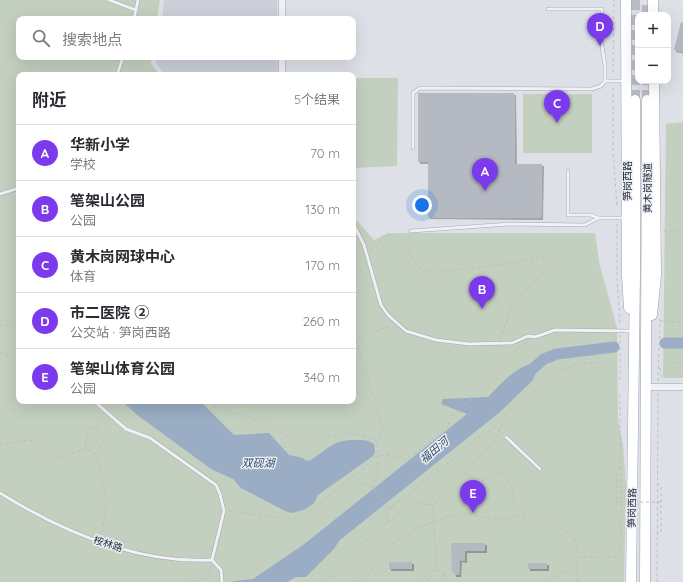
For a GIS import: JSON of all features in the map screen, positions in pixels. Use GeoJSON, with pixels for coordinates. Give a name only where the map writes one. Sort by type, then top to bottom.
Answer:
{"type":"FeatureCollection","features":[{"type":"Feature","properties":{"kind":"main road","name":"笋岗西路"},"geometry":{"type":"LineString","coordinates":[[626,0],[627,275],[634,361]]}},
{"type":"Feature","properties":{"kind":"main road"},"geometry":{"type":"LineString","coordinates":[[653,0],[653,12]]}},
{"type":"Feature","properties":{"kind":"main road","name":"笋岗西路"},"geometry":{"type":"LineString","coordinates":[[646,361],[656,275],[654,84]]}},
{"type":"Feature","properties":{"kind":"main road","name":"黄木岗隧道"},"geometry":{"type":"LineString","coordinates":[[635,100],[635,275]]}},
{"type":"Feature","properties":{"kind":"main road","name":"黄木岗隧道"},"geometry":{"type":"LineString","coordinates":[[647,100],[647,275]]}},
{"type":"Feature","properties":{"kind":"main road","name":"笋岗西路"},"geometry":{"type":"LineString","coordinates":[[631,582],[635,275]]}},
{"type":"Feature","properties":{"kind":"main road","name":"笋岗西路"},"geometry":{"type":"LineString","coordinates":[[645,582],[647,275]]}},
{"type":"Feature","properties":{"kind":"main road"},"geometry":{"type":"LineString","coordinates":[[633,403],[646,404]]}},
{"type":"Feature","properties":{"kind":"street"},"geometry":{"type":"LineString","coordinates":[[282,0],[282,16]]}},
{"type":"Feature","properties":{"kind":"street"},"geometry":{"type":"LineString","coordinates":[[282,60],[282,72]]}},
{"type":"Feature","properties":{"kind":"street"},"geometry":{"type":"LineString","coordinates":[[646,387],[683,387]]}},
{"type":"Feature","properties":{"kind":"lane"},"geometry":{"type":"LineString","coordinates":[[109,0],[136,10]]}},
{"type":"Feature","properties":{"kind":"lane"},"geometry":{"type":"LineString","coordinates":[[135,16],[138,0]]}},
{"type":"Feature","properties":{"kind":"lane"},"geometry":{"type":"LineString","coordinates":[[413,148],[413,93],[420,88],[592,90],[601,86],[605,81],[605,66],[602,46],[602,9],[548,9]]}},
{"type":"Feature","properties":{"kind":"lane"},"geometry":{"type":"LineString","coordinates":[[118,72],[122,60]]}},
{"type":"Feature","properties":{"kind":"lane"},"geometry":{"type":"LineString","coordinates":[[605,81],[626,81]]}},
{"type":"Feature","properties":{"kind":"lane"},"geometry":{"type":"LineString","coordinates":[[568,171],[568,215],[591,215],[598,218],[627,218]]}},
{"type":"Feature","properties":{"kind":"lane"},"geometry":{"type":"LineString","coordinates":[[0,194],[16,189]]}},
{"type":"Feature","properties":{"kind":"lane"},"geometry":{"type":"LineString","coordinates":[[411,231],[510,224],[585,225],[598,218]]}},
{"type":"Feature","properties":{"kind":"lane"},"geometry":{"type":"LineString","coordinates":[[356,230],[367,256],[381,304],[396,324],[406,331],[436,340],[456,343],[512,344],[528,336],[535,337],[555,330],[631,331]]}},
{"type":"Feature","properties":{"kind":"lane"},"geometry":{"type":"LineString","coordinates":[[98,404],[126,429],[150,438],[216,485],[224,511],[211,560],[221,570],[222,582]]}},
{"type":"Feature","properties":{"kind":"lane"},"geometry":{"type":"LineString","coordinates":[[506,436],[540,469]]}},
{"type":"Feature","properties":{"kind":"lane","name":"桉林路"},"geometry":{"type":"LineString","coordinates":[[0,493],[60,526],[100,542],[142,554],[177,560],[211,560]]}},
{"type":"Feature","properties":{"kind":"path"},"geometry":{"type":"LineString","coordinates":[[613,73],[614,0]]}},
{"type":"Feature","properties":{"kind":"path"},"geometry":{"type":"LineString","coordinates":[[613,88],[613,149],[617,208]]}},
{"type":"Feature","properties":{"kind":"path"},"geometry":{"type":"LineString","coordinates":[[617,224],[620,325]]}},
{"type":"Feature","properties":{"kind":"path"},"geometry":{"type":"LineString","coordinates":[[663,231],[683,231]]}},
{"type":"Feature","properties":{"kind":"path"},"geometry":{"type":"LineString","coordinates":[[367,256],[385,236],[395,235],[403,239],[416,265],[427,272],[487,268],[544,257],[544,272],[514,302],[499,343]]}},
{"type":"Feature","properties":{"kind":"path"},"geometry":{"type":"LineString","coordinates":[[657,582],[660,321],[683,322]]}},
{"type":"Feature","properties":{"kind":"path"},"geometry":{"type":"LineString","coordinates":[[0,324],[13,326],[16,328]]}},
{"type":"Feature","properties":{"kind":"path"},"geometry":{"type":"LineString","coordinates":[[373,487],[378,474],[376,456],[377,441],[383,427],[356,340],[396,324]]}},
{"type":"Feature","properties":{"kind":"path"},"geometry":{"type":"LineString","coordinates":[[620,335],[620,380]]}},
{"type":"Feature","properties":{"kind":"path"},"geometry":{"type":"LineString","coordinates":[[224,511],[290,519],[301,518],[354,476],[376,456],[389,455],[407,460],[450,424],[446,420],[474,397],[506,363],[511,354],[535,337]]}},
{"type":"Feature","properties":{"kind":"path"},"geometry":{"type":"LineString","coordinates":[[0,353],[16,359]]}},
{"type":"Feature","properties":{"kind":"path"},"geometry":{"type":"LineString","coordinates":[[436,569],[433,505],[447,487],[477,460],[497,437],[506,415],[557,371],[580,363],[611,363]]}},
{"type":"Feature","properties":{"kind":"path"},"geometry":{"type":"LineString","coordinates":[[673,363],[683,363]]}},
{"type":"Feature","properties":{"kind":"path"},"geometry":{"type":"LineString","coordinates":[[659,364],[660,387]]}},
{"type":"Feature","properties":{"kind":"path"},"geometry":{"type":"LineString","coordinates":[[620,395],[621,548]]}},
{"type":"Feature","properties":{"kind":"path"},"geometry":{"type":"LineString","coordinates":[[212,404],[214,407],[262,421],[303,446],[314,440],[341,433],[368,436],[377,441]]}},
{"type":"Feature","properties":{"kind":"path"},"geometry":{"type":"LineString","coordinates":[[96,428],[107,412]]}},
{"type":"Feature","properties":{"kind":"path"},"geometry":{"type":"LineString","coordinates":[[381,528],[370,519],[378,518],[393,504],[464,450],[477,436],[487,433],[496,426],[499,431],[506,436]]}},
{"type":"Feature","properties":{"kind":"path"},"geometry":{"type":"LineString","coordinates":[[84,449],[88,429],[92,427],[96,428],[100,432],[103,442],[95,453]]}},
{"type":"Feature","properties":{"kind":"path"},"geometry":{"type":"LineString","coordinates":[[0,444],[30,440],[47,452],[61,458],[84,449],[95,453]]}},
{"type":"Feature","properties":{"kind":"path"},"geometry":{"type":"LineString","coordinates":[[95,453],[104,484],[107,503],[100,542]]}},
{"type":"Feature","properties":{"kind":"path"},"geometry":{"type":"LineString","coordinates":[[447,463],[450,467]]}},
{"type":"Feature","properties":{"kind":"path"},"geometry":{"type":"LineString","coordinates":[[620,520],[616,520],[616,502],[617,472],[621,467]]}},
{"type":"Feature","properties":{"kind":"path"},"geometry":{"type":"LineString","coordinates":[[463,472],[482,482],[497,473],[504,475],[513,490],[514,508]]}},
{"type":"Feature","properties":{"kind":"path"},"geometry":{"type":"LineString","coordinates":[[354,476],[362,484],[373,487],[386,507],[388,522]]}},
{"type":"Feature","properties":{"kind":"path"},"geometry":{"type":"LineString","coordinates":[[657,483],[661,486],[661,532],[657,536]]}},
{"type":"Feature","properties":{"kind":"path"},"geometry":{"type":"LineString","coordinates":[[616,502],[661,502]]}},
{"type":"Feature","properties":{"kind":"path"},"geometry":{"type":"LineString","coordinates":[[322,582],[340,570],[364,542],[400,512],[414,503],[433,505]]}},
{"type":"Feature","properties":{"kind":"path"},"geometry":{"type":"LineString","coordinates":[[393,504],[394,510]]}},
{"type":"Feature","properties":{"kind":"path"},"geometry":{"type":"LineString","coordinates":[[386,507],[400,512]]}},
{"type":"Feature","properties":{"kind":"path"},"geometry":{"type":"LineString","coordinates":[[364,582],[377,561],[393,543],[417,528],[434,521],[468,514],[500,520],[529,514],[536,515],[555,523],[574,536],[578,557],[577,582]]}},
{"type":"Feature","properties":{"kind":"path"},"geometry":{"type":"LineString","coordinates":[[578,557],[621,557]]}},
{"type":"Feature","properties":{"kind":"path"},"geometry":{"type":"LineString","coordinates":[[185,582],[204,579],[211,574],[211,560]]}},
{"type":"Feature","properties":{"kind":"path"},"geometry":{"type":"LineString","coordinates":[[550,582],[555,576],[577,568]]}},
{"type":"Feature","properties":{"kind":"path"},"geometry":{"type":"LineString","coordinates":[[436,569],[443,573],[449,582]]}},
{"type":"Feature","properties":{"kind":"path"},"geometry":{"type":"LineString","coordinates":[[419,582],[436,569]]}},
{"type":"Feature","properties":{"kind":"path"},"geometry":{"type":"LineString","coordinates":[[442,582],[443,573]]}},
{"type":"Feature","properties":{"kind":"path"},"geometry":{"type":"LineString","coordinates":[[428,575],[428,582]]}},
{"type":"Feature","properties":{"kind":"path"},"geometry":{"type":"LineString","coordinates":[[352,582],[355,580],[361,582]]}},
{"type":"Feature","properties":{"kind":"shaded area"},"geometry":{"type":"Polygon","coordinates":[[[164,0],[277,0],[277,16],[162,16],[164,0]]]}},
{"type":"Feature","properties":{"kind":"shaded area"},"geometry":{"type":"Polygon","coordinates":[[[156,60],[277,60],[278,72],[163,72],[156,63],[156,60]]]}},
{"type":"Feature","properties":{"kind":"green space"},"geometry":{"type":"Polygon","coordinates":[[[0,0],[160,0],[157,16],[16,16],[16,60],[152,60],[151,64],[158,72],[16,72],[16,404],[356,404],[356,219],[374,240],[388,233],[595,233],[599,262],[617,328],[618,420],[623,444],[626,487],[624,582],[0,582],[0,0]]]}},
{"type":"Feature","properties":{"kind":"green space"},"geometry":{"type":"Polygon","coordinates":[[[356,78],[398,78],[397,166],[356,168],[356,78]]]}},
{"type":"Feature","properties":{"kind":"green space"},"geometry":{"type":"Polygon","coordinates":[[[523,94],[592,94],[592,153],[523,153],[523,94]]]}},
{"type":"Feature","properties":{"kind":"green space"},"geometry":{"type":"Polygon","coordinates":[[[683,122],[683,378],[663,378],[666,124],[683,122]]]}},
{"type":"Feature","properties":{"kind":"water"},"geometry":{"type":"Polygon","coordinates":[[[531,364],[537,370],[533,380],[500,412],[340,540],[333,550],[306,577],[296,577],[287,582],[228,582],[253,579],[303,545],[467,414],[441,404],[443,399],[488,397],[513,373],[531,364]]]}},
{"type":"Feature","properties":{"kind":"water","name":"双砚湖"},"geometry":{"type":"Polygon","coordinates":[[[125,404],[203,404],[234,435],[269,433],[289,455],[303,458],[306,461],[311,460],[337,443],[348,440],[363,440],[370,442],[374,444],[375,452],[373,456],[318,495],[314,503],[306,509],[293,513],[287,512],[241,488],[233,479],[211,469],[136,414],[125,404]]]}},
{"type":"Feature","properties":{"kind":"building"},"geometry":{"type":"Polygon","coordinates":[[[681,22],[683,23],[683,52],[674,50],[681,22]]]}},
{"type":"Feature","properties":{"kind":"building"},"geometry":{"type":"Polygon","coordinates":[[[418,93],[514,93],[515,164],[542,164],[541,218],[428,217],[428,162],[418,162],[418,93]]]}},
{"type":"Feature","properties":{"kind":"building"},"geometry":{"type":"Polygon","coordinates":[[[451,543],[485,543],[485,551],[465,551],[465,561],[460,560],[459,575],[454,575],[454,572],[452,572],[451,543]]]}},
{"type":"Feature","properties":{"kind":"building"},"geometry":{"type":"Polygon","coordinates":[[[389,562],[412,562],[412,569],[389,569],[389,562]]]}},
{"type":"Feature","properties":{"kind":"building"},"geometry":{"type":"Polygon","coordinates":[[[528,563],[547,563],[547,569],[528,569],[528,563]]]}},
{"type":"Feature","properties":{"kind":"waterway","name":"福田河"},"geometry":{"type":"LineString","coordinates":[[665,343],[683,343]]}},
{"type":"Feature","properties":{"kind":"waterway","name":"福田河"},"geometry":{"type":"LineString","coordinates":[[523,377],[544,359],[557,354],[614,347]]}},
{"type":"Feature","properties":{"kind":"tunnel"},"geometry":{"type":"LineString","coordinates":[[635,0],[635,100]]}},
{"type":"Feature","properties":{"kind":"tunnel"},"geometry":{"type":"LineString","coordinates":[[647,0],[647,12]]}},
{"type":"Feature","properties":{"kind":"tunnel"},"geometry":{"type":"LineString","coordinates":[[647,84],[647,100]]}},
{"type":"Feature","properties":{"kind":"place","name":"市二医院 ②"},"geometry":{"type":"Point","coordinates":[600,46]}},
{"type":"Feature","properties":{"kind":"place","name":"黄木岗网球中心"},"geometry":{"type":"Point","coordinates":[557,123]}},
{"type":"Feature","properties":{"kind":"place","name":"华新小学"},"geometry":{"type":"Point","coordinates":[485,191]}},
{"type":"Feature","properties":{"kind":"place","name":"笔架山公园"},"geometry":{"type":"Point","coordinates":[482,309]}},
{"type":"Feature","properties":{"kind":"place","name":"笔架山体育公园"},"geometry":{"type":"Point","coordinates":[473,513]}}]}
